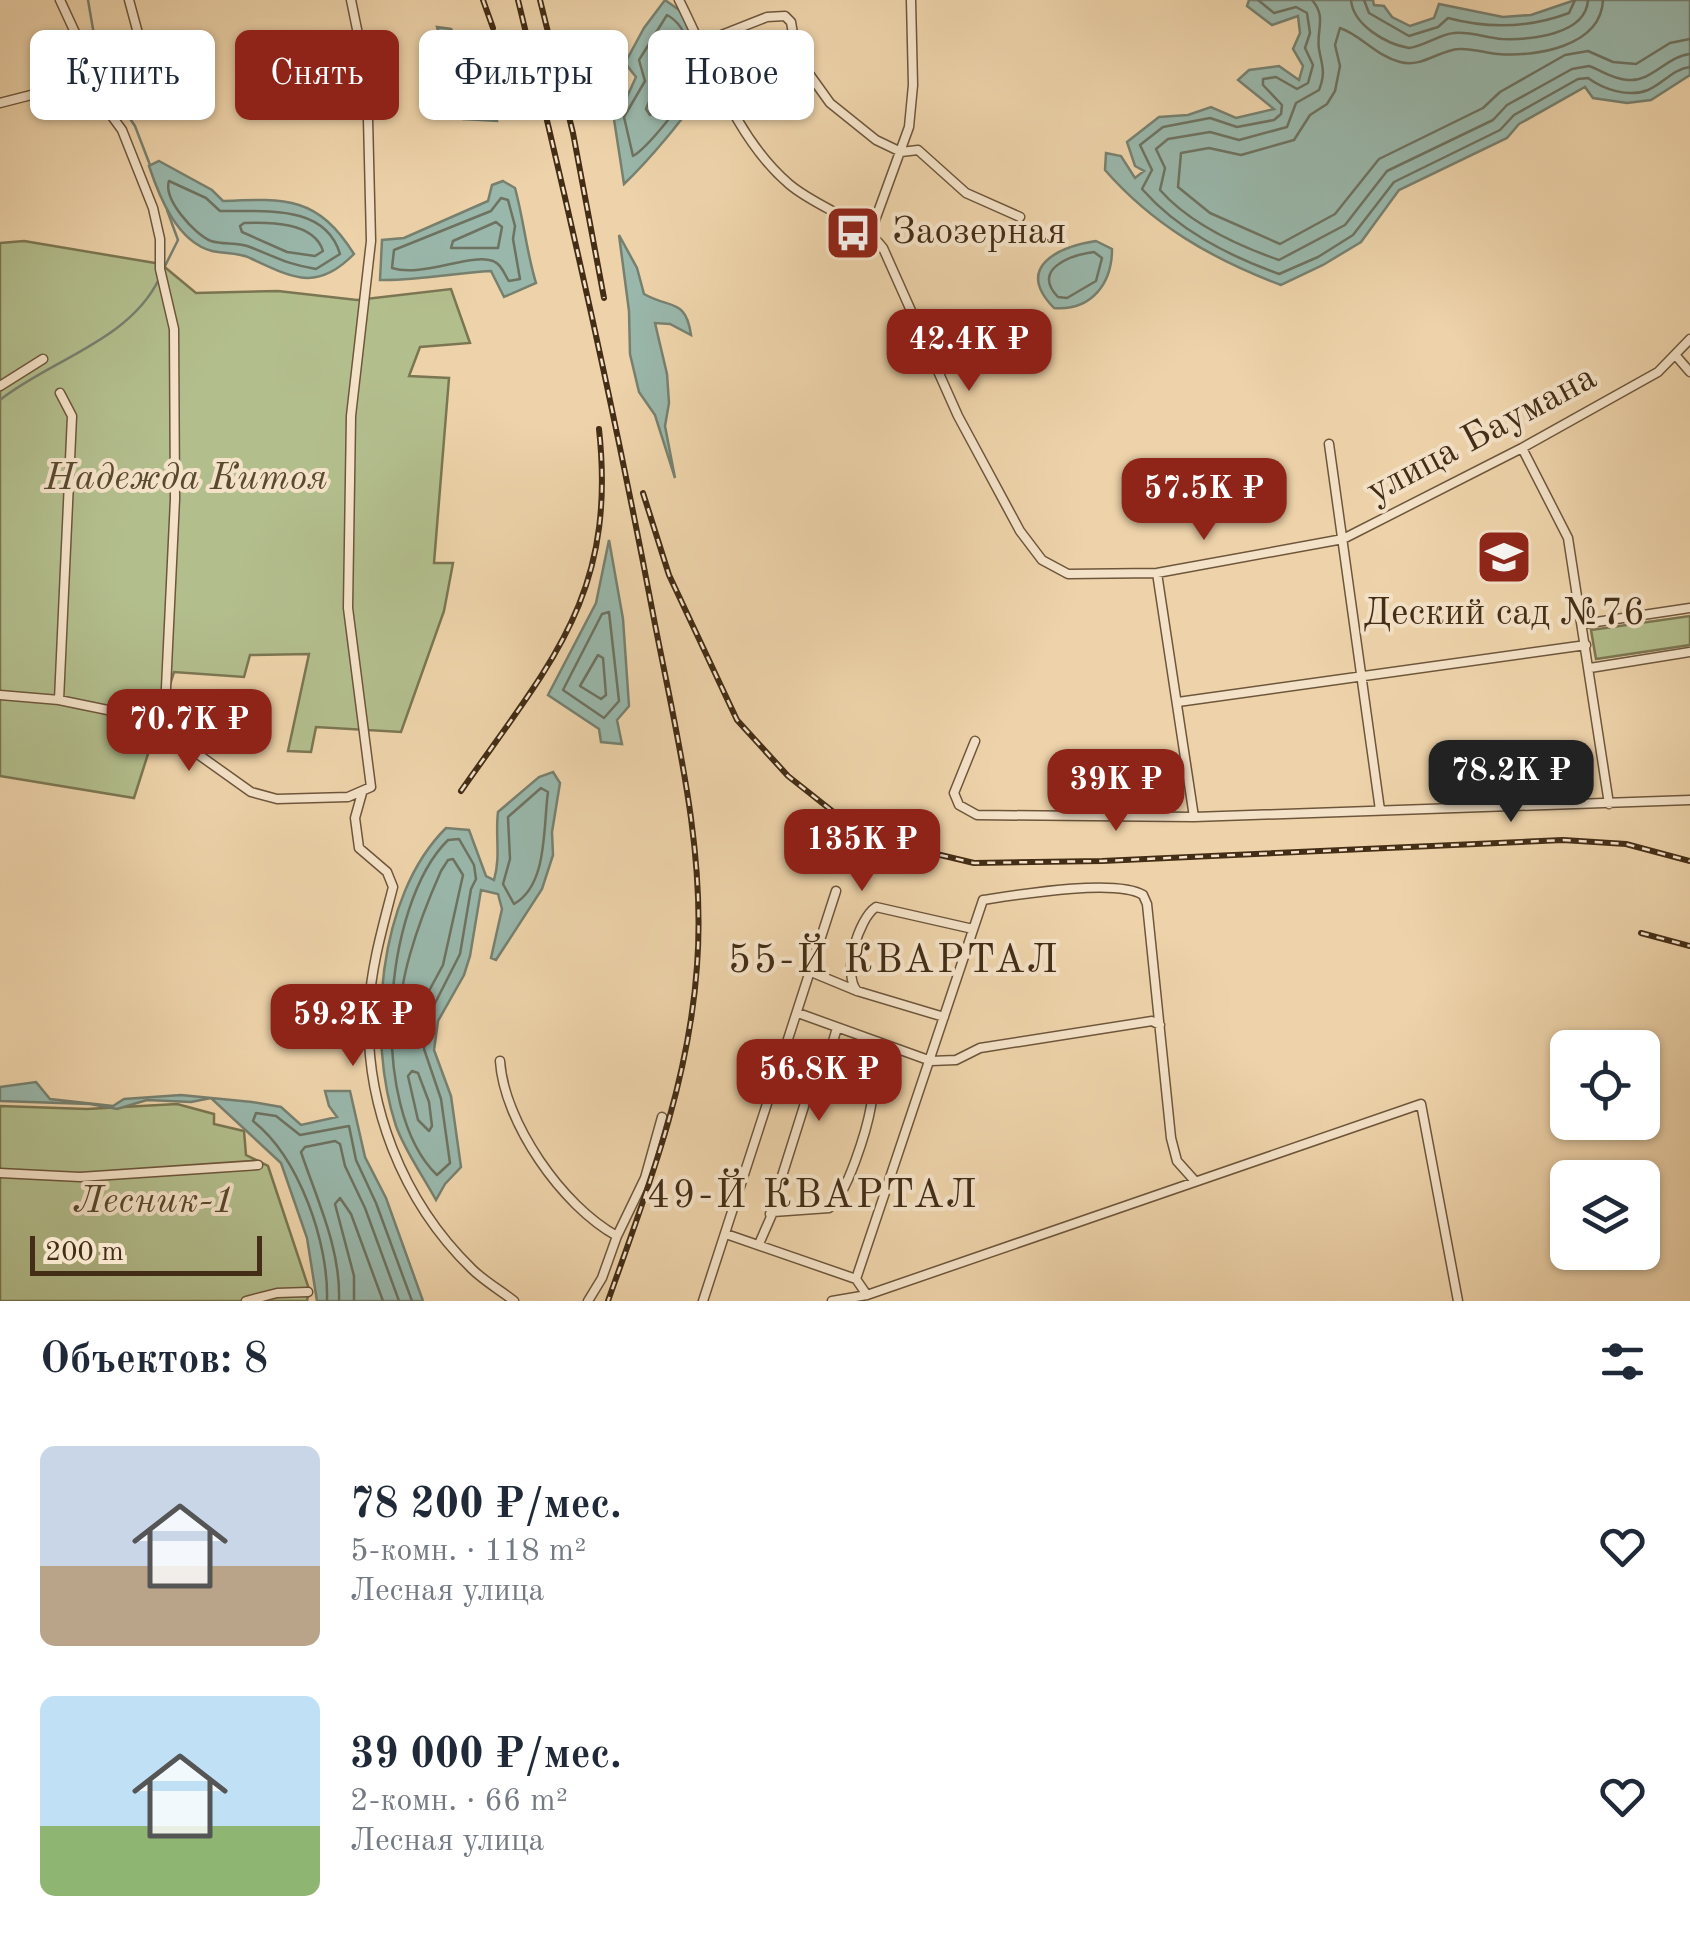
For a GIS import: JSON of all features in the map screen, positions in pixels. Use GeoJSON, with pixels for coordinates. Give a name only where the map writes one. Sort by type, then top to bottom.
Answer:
{"type":"FeatureCollection","features":[{"type":"Feature","properties":{"kind":"street"},"geometry":{"type":"LineString","coordinates":[[60,0],[74,30]]}},
{"type":"Feature","properties":{"kind":"street"},"geometry":{"type":"LineString","coordinates":[[129,0],[137,30]]}},
{"type":"Feature","properties":{"kind":"street"},"geometry":{"type":"LineString","coordinates":[[351,0],[367,78],[371,241],[351,416],[348,608],[367,790],[355,818],[359,848],[387,872],[393,888],[369,1006],[372,1083],[386,1135],[420,1204],[472,1268],[514,1301]]}},
{"type":"Feature","properties":{"kind":"street"},"geometry":{"type":"LineString","coordinates":[[679,0],[694,30]]}},
{"type":"Feature","properties":{"kind":"street"},"geometry":{"type":"LineString","coordinates":[[739,120],[788,183],[870,234],[909,127],[913,85],[911,0]]}},
{"type":"Feature","properties":{"kind":"street"},"geometry":{"type":"LineString","coordinates":[[734,30],[767,16],[785,16],[792,30]]}},
{"type":"Feature","properties":{"kind":"street"},"geometry":{"type":"LineString","coordinates":[[814,85],[850,122],[901,152],[918,150],[966,193],[1020,217]]}},
{"type":"Feature","properties":{"kind":"street"},"geometry":{"type":"LineString","coordinates":[[0,103],[30,96]]}},
{"type":"Feature","properties":{"kind":"street"},"geometry":{"type":"LineString","coordinates":[[114,120],[153,208],[160,239],[160,269],[174,328],[174,499],[164,730]]}},
{"type":"Feature","properties":{"kind":"street","name":"улица Баумана"},"geometry":{"type":"LineString","coordinates":[[870,234],[891,262],[958,416],[1020,531],[1042,560],[1068,574],[1156,573],[1343,539],[1522,448],[1658,372],[1677,357]]}},
{"type":"Feature","properties":{"kind":"street"},"geometry":{"type":"LineString","coordinates":[[1690,339],[1677,357],[1690,372]]}},
{"type":"Feature","properties":{"kind":"street"},"geometry":{"type":"LineString","coordinates":[[0,386],[42,359]]}},
{"type":"Feature","properties":{"kind":"street"},"geometry":{"type":"LineString","coordinates":[[59,700],[72,416],[60,392]]}},
{"type":"Feature","properties":{"kind":"street"},"geometry":{"type":"LineString","coordinates":[[1328,444],[1380,810]]}},
{"type":"Feature","properties":{"kind":"street"},"geometry":{"type":"LineString","coordinates":[[1522,448],[1568,538],[1610,804]]}},
{"type":"Feature","properties":{"kind":"street"},"geometry":{"type":"LineString","coordinates":[[1156,573],[1194,817]]}},
{"type":"Feature","properties":{"kind":"street"},"geometry":{"type":"LineString","coordinates":[[1583,624],[1690,608]]}},
{"type":"Feature","properties":{"kind":"street"},"geometry":{"type":"LineString","coordinates":[[1178,702],[1586,645]]}},
{"type":"Feature","properties":{"kind":"street"},"geometry":{"type":"LineString","coordinates":[[1590,668],[1690,652]]}},
{"type":"Feature","properties":{"kind":"street"},"geometry":{"type":"LineString","coordinates":[[0,695],[59,700],[128,714],[164,730],[252,792],[277,798],[315,799],[367,790]]}},
{"type":"Feature","properties":{"kind":"street"},"geometry":{"type":"LineString","coordinates":[[975,741],[954,792],[960,805],[976,816],[1194,817],[1690,800]]}},
{"type":"Feature","properties":{"kind":"street"},"geometry":{"type":"LineString","coordinates":[[856,1278],[983,900],[1124,887],[1137,891],[1147,904],[1172,1138],[1177,1161],[1194,1180]]}},
{"type":"Feature","properties":{"kind":"street"},"geometry":{"type":"LineString","coordinates":[[703,1301],[836,891]]}},
{"type":"Feature","properties":{"kind":"street"},"geometry":{"type":"LineString","coordinates":[[857,990],[850,975],[862,923],[876,907],[973,929]]}},
{"type":"Feature","properties":{"kind":"street"},"geometry":{"type":"LineString","coordinates":[[811,972],[944,1017]]}},
{"type":"Feature","properties":{"kind":"street"},"geometry":{"type":"LineString","coordinates":[[798,1013],[931,1061],[956,1060],[980,1048],[1152,1021],[1160,1025]]}},
{"type":"Feature","properties":{"kind":"street"},"geometry":{"type":"LineString","coordinates":[[758,1244],[817,1065],[831,1048],[837,1028]]}},
{"type":"Feature","properties":{"kind":"street"},"geometry":{"type":"LineString","coordinates":[[770,1214],[830,1208],[844,1193],[871,1105],[870,1069],[875,1042]]}},
{"type":"Feature","properties":{"kind":"street"},"geometry":{"type":"LineString","coordinates":[[500,1061],[502,1088],[542,1161],[575,1203],[617,1236]]}},
{"type":"Feature","properties":{"kind":"street"},"geometry":{"type":"LineString","coordinates":[[832,1301],[867,1294],[1421,1104],[1458,1301]]}},
{"type":"Feature","properties":{"kind":"street"},"geometry":{"type":"LineString","coordinates":[[588,1301],[602,1278],[645,1178],[662,1117]]}},
{"type":"Feature","properties":{"kind":"street"},"geometry":{"type":"LineString","coordinates":[[0,1174],[80,1176],[258,1165]]}},
{"type":"Feature","properties":{"kind":"street"},"geometry":{"type":"LineString","coordinates":[[726,1234],[856,1278],[867,1294]]}},
{"type":"Feature","properties":{"kind":"street"},"geometry":{"type":"LineString","coordinates":[[246,1301],[277,1293],[308,1292]]}},
{"type":"Feature","properties":{"kind":"green space","name":"Надежда Китоя"},"geometry":{"type":"Polygon","coordinates":[[[24,241],[161,264],[196,293],[278,291],[357,300],[451,289],[470,343],[420,347],[409,376],[449,378],[434,563],[453,563],[444,611],[401,732],[316,727],[311,752],[288,751],[309,654],[250,655],[244,677],[174,672],[134,798],[0,776],[0,243],[24,241]]]}},
{"type":"Feature","properties":{"kind":"green space"},"geometry":{"type":"Polygon","coordinates":[[[1690,616],[1690,645],[1596,659],[1591,630],[1690,616]]]}},
{"type":"Feature","properties":{"kind":"green space","name":"Лесник-1"},"geometry":{"type":"Polygon","coordinates":[[[177,1104],[214,1114],[214,1124],[244,1131],[246,1155],[268,1166],[309,1289],[307,1301],[0,1301],[0,1106],[87,1109],[177,1104]]]}},
{"type":"Feature","properties":{"kind":"water"},"geometry":{"type":"Polygon","coordinates":[[[665,0],[682,12],[691,30],[648,30],[648,120],[681,120],[624,184],[614,120],[628,120],[628,95],[636,77],[628,67],[628,57],[665,0]]]}},
{"type":"Feature","properties":{"kind":"water"},"geometry":{"type":"Polygon","coordinates":[[[1249,0],[1373,0],[1374,5],[1384,6],[1392,17],[1410,26],[1434,18],[1439,4],[1503,17],[1531,15],[1575,0],[1690,0],[1690,75],[1651,100],[1627,103],[1593,98],[1585,87],[1519,124],[1507,138],[1399,190],[1361,242],[1281,285],[1231,264],[1185,238],[1143,208],[1105,170],[1106,153],[1121,156],[1135,178],[1144,171],[1135,166],[1127,142],[1159,117],[1188,115],[1211,107],[1236,118],[1274,109],[1238,80],[1249,70],[1279,66],[1299,80],[1303,66],[1293,49],[1300,33],[1298,16],[1272,25],[1247,6],[1249,0]]]}},
{"type":"Feature","properties":{"kind":"water"},"geometry":{"type":"Polygon","coordinates":[[[159,161],[212,190],[223,201],[283,201],[314,211],[341,235],[354,254],[328,273],[304,278],[245,256],[200,246],[179,228],[164,204],[149,166],[159,161]]]}},
{"type":"Feature","properties":{"kind":"water"},"geometry":{"type":"Polygon","coordinates":[[[503,181],[515,188],[536,283],[504,297],[491,271],[380,280],[382,240],[404,238],[488,201],[492,185],[503,181]]]}},
{"type":"Feature","properties":{"kind":"water"},"geometry":{"type":"Polygon","coordinates":[[[619,235],[637,268],[644,294],[675,306],[689,323],[691,335],[670,324],[655,323],[667,374],[669,403],[665,426],[675,478],[655,415],[639,392],[630,354],[619,235]]]}},
{"type":"Feature","properties":{"kind":"water"},"geometry":{"type":"Polygon","coordinates":[[[1096,241],[1112,249],[1104,283],[1079,305],[1054,308],[1038,281],[1040,270],[1055,254],[1096,241]]]}},
{"type":"Feature","properties":{"kind":"water"},"geometry":{"type":"Polygon","coordinates":[[[609,540],[623,619],[629,706],[617,720],[622,744],[601,742],[599,729],[548,695],[596,603],[609,540]]]}},
{"type":"Feature","properties":{"kind":"water"},"geometry":{"type":"Polygon","coordinates":[[[553,772],[560,783],[552,832],[553,855],[542,889],[496,960],[491,958],[502,909],[498,894],[481,890],[464,975],[438,1021],[434,1050],[451,1096],[461,1167],[436,1200],[400,1135],[387,1091],[381,1011],[392,929],[405,891],[423,857],[446,828],[469,830],[486,876],[494,880],[498,812],[539,777],[553,772]]]}},
{"type":"Feature","properties":{"kind":"water"},"geometry":{"type":"Polygon","coordinates":[[[36,1082],[50,1099],[113,1106],[124,1099],[181,1095],[252,1102],[281,1107],[301,1125],[337,1117],[325,1091],[350,1091],[365,1157],[386,1198],[423,1301],[317,1301],[307,1238],[281,1163],[211,1098],[191,1102],[147,1100],[117,1109],[90,1104],[0,1101],[0,1087],[36,1082]]]}},
{"type":"Feature","properties":{"kind":"waterway"},"geometry":{"type":"LineString","coordinates":[[88,0],[101,76],[135,126],[150,165]]}},
{"type":"Feature","properties":{"kind":"waterway"},"geometry":{"type":"LineString","coordinates":[[162,272],[178,240],[167,210]]}},
{"type":"Feature","properties":{"kind":"waterway"},"geometry":{"type":"LineString","coordinates":[[0,400],[109,334],[146,300],[159,279]]}},
{"type":"Feature","properties":{"kind":"railway"},"geometry":{"type":"LineString","coordinates":[[483,0],[493,28]]}},
{"type":"Feature","properties":{"kind":"railway"},"geometry":{"type":"LineString","coordinates":[[518,0],[622,460],[679,745],[697,877],[697,966],[685,1052],[664,1136],[608,1301]]}},
{"type":"Feature","properties":{"kind":"railway"},"geometry":{"type":"LineString","coordinates":[[540,0],[573,133],[604,298]]}},
{"type":"Feature","properties":{"kind":"railway"},"geometry":{"type":"LineString","coordinates":[[461,791],[549,664],[587,583],[598,538],[602,487],[599,429]]}},
{"type":"Feature","properties":{"kind":"railway"},"geometry":{"type":"LineString","coordinates":[[643,493],[669,575],[737,720],[788,776],[836,814],[890,843],[974,863],[1563,840],[1626,844],[1690,861]]}},
{"type":"Feature","properties":{"kind":"railway"},"geometry":{"type":"LineString","coordinates":[[1641,933],[1690,946]]}},
{"type":"Feature","properties":{"kind":"place","name":"Заозерная"},"geometry":{"type":"Point","coordinates":[853,233]}},
{"type":"Feature","properties":{"kind":"place","name":"Деский сад №76"},"geometry":{"type":"Point","coordinates":[1504,557]}},
{"type":"Feature","properties":{"kind":"district","name":"55-Й КВАРТАЛ"},"geometry":{"type":"Point","coordinates":[894,962]}},
{"type":"Feature","properties":{"kind":"district","name":"49-Й КВАРТАЛ"},"geometry":{"type":"Point","coordinates":[813,1197]}}]}
